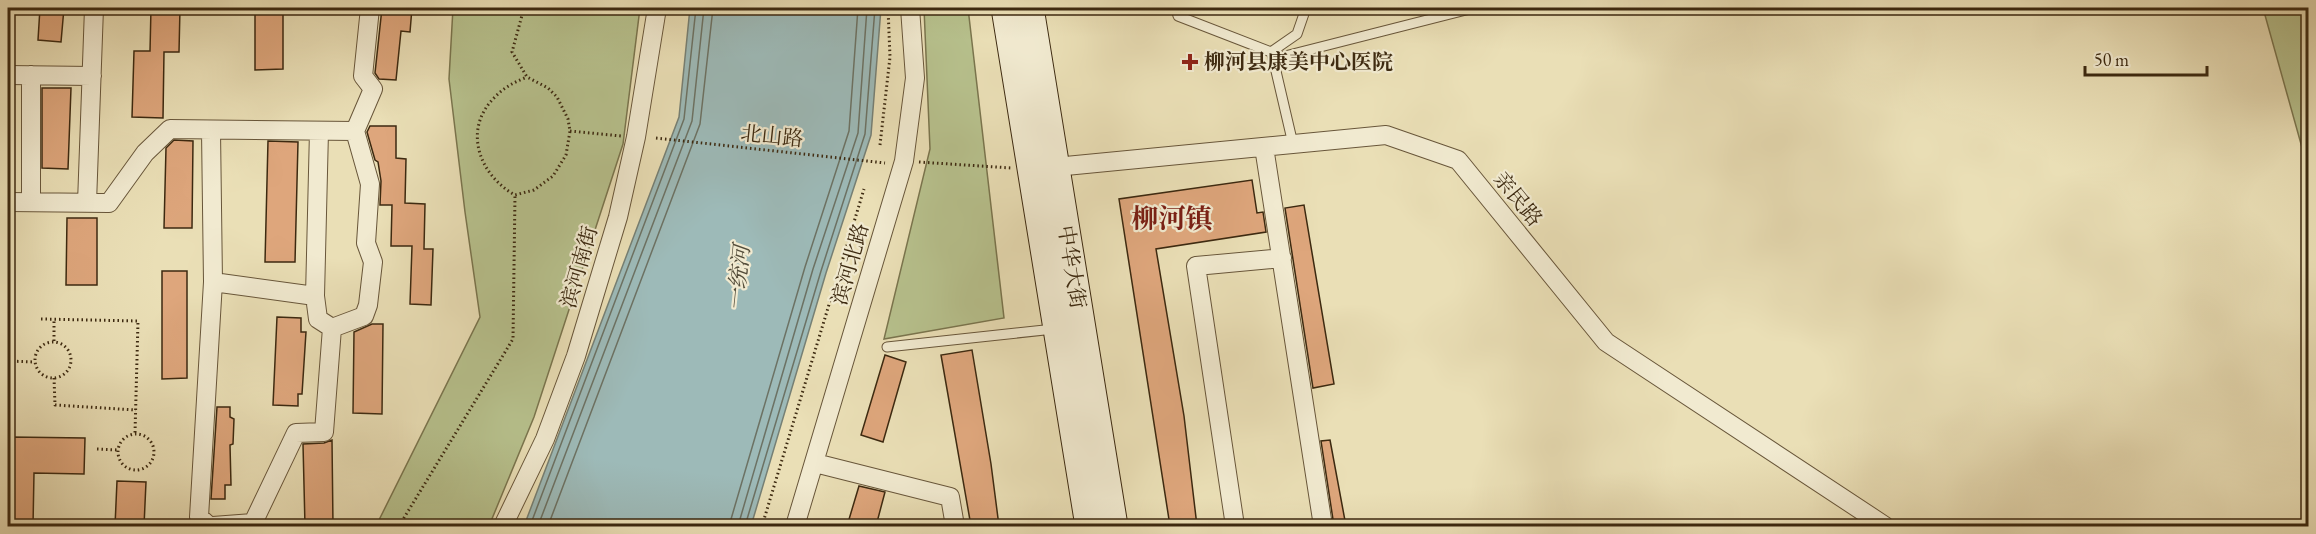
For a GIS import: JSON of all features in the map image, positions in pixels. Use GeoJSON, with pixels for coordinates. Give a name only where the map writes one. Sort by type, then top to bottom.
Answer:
{"type":"FeatureCollection","features":[{"type":"Feature","properties":{"kind":"main road","name":"中华大街"},"geometry":{"type":"LineString","coordinates":[[1005,8],[1044,168],[1114,526]]}},
{"type":"Feature","properties":{"kind":"main road","name":"中华大街"},"geometry":{"type":"LineString","coordinates":[[1030,8],[1057,328],[1089,526]]}},
{"type":"Feature","properties":{"kind":"street"},"geometry":{"type":"LineString","coordinates":[[87,202],[94,8]]}},
{"type":"Feature","properties":{"kind":"street"},"geometry":{"type":"LineString","coordinates":[[332,328],[364,316],[368,305],[374,262],[366,243],[370,184],[355,131],[373,89],[363,76],[370,8]]}},
{"type":"Feature","properties":{"kind":"street","name":"滨河南街"},"geometry":{"type":"LineString","coordinates":[[503,526],[545,439],[576,356],[618,217],[636,137],[657,8]]}},
{"type":"Feature","properties":{"kind":"street","name":"滨河北路"},"geometry":{"type":"LineString","coordinates":[[795,526],[904,161],[915,78],[910,8]]}},
{"type":"Feature","properties":{"kind":"street"},"geometry":{"type":"LineString","coordinates":[[8,75],[92,76]]}},
{"type":"Feature","properties":{"kind":"street"},"geometry":{"type":"LineString","coordinates":[[31,75],[31,202]]}},
{"type":"Feature","properties":{"kind":"street"},"geometry":{"type":"LineString","coordinates":[[8,202],[109,202],[145,153],[170,129],[355,131]]}},
{"type":"Feature","properties":{"kind":"street"},"geometry":{"type":"LineString","coordinates":[[208,526],[199,517],[213,282],[211,131]]}},
{"type":"Feature","properties":{"kind":"street"},"geometry":{"type":"LineString","coordinates":[[319,131],[315,296],[318,320],[332,328]]}},
{"type":"Feature","properties":{"kind":"street","name":"亲民路"},"geometry":{"type":"LineString","coordinates":[[1044,168],[1386,135],[1458,160],[1606,342],[1885,526]]}},
{"type":"Feature","properties":{"kind":"street"},"geometry":{"type":"LineString","coordinates":[[1264,147],[1323,526]]}},
{"type":"Feature","properties":{"kind":"street"},"geometry":{"type":"LineString","coordinates":[[1235,526],[1196,266],[1281,258]]}},
{"type":"Feature","properties":{"kind":"street"},"geometry":{"type":"LineString","coordinates":[[213,282],[315,296]]}},
{"type":"Feature","properties":{"kind":"street"},"geometry":{"type":"LineString","coordinates":[[213,526],[253,523],[296,432],[324,432],[332,328]]}},
{"type":"Feature","properties":{"kind":"street"},"geometry":{"type":"LineString","coordinates":[[815,463],[950,497],[955,526]]}},
{"type":"Feature","properties":{"kind":"lane"},"geometry":{"type":"LineString","coordinates":[[1176,8],[1178,16],[1272,56],[1474,8]]}},
{"type":"Feature","properties":{"kind":"lane"},"geometry":{"type":"LineString","coordinates":[[1272,56],[1297,34],[1306,8]]}},
{"type":"Feature","properties":{"kind":"lane"},"geometry":{"type":"LineString","coordinates":[[1272,56],[1293,144]]}},
{"type":"Feature","properties":{"kind":"lane"},"geometry":{"type":"LineString","coordinates":[[887,348],[1057,328]]}},
{"type":"Feature","properties":{"kind":"path"},"geometry":{"type":"LineString","coordinates":[[524,8],[512,52],[527,77],[543,85],[557,97],[568,119],[570,131],[566,155],[553,176],[534,190],[516,195],[496,182],[483,164],[479,153],[478,130],[486,108],[493,99],[501,91],[527,77]]}},
{"type":"Feature","properties":{"kind":"path"},"geometry":{"type":"LineString","coordinates":[[880,146],[890,57],[888,8]]}},
{"type":"Feature","properties":{"kind":"path"},"geometry":{"type":"LineString","coordinates":[[570,131],[636,137]]}},
{"type":"Feature","properties":{"kind":"path","name":"北山路"},"geometry":{"type":"LineString","coordinates":[[656,138],[885,163],[904,161],[1044,168]]}},
{"type":"Feature","properties":{"kind":"path"},"geometry":{"type":"LineString","coordinates":[[762,526],[864,189]]}},
{"type":"Feature","properties":{"kind":"path"},"geometry":{"type":"LineString","coordinates":[[399,526],[513,339],[516,195]]}},
{"type":"Feature","properties":{"kind":"path"},"geometry":{"type":"LineString","coordinates":[[41,319],[138,321],[135,433]]}},
{"type":"Feature","properties":{"kind":"path"},"geometry":{"type":"LineString","coordinates":[[54,320],[54,341]]}},
{"type":"Feature","properties":{"kind":"path"},"geometry":{"type":"LineString","coordinates":[[54,341],[66,347],[71,360],[66,372],[54,378],[41,374],[34,362],[39,347],[54,341]]}},
{"type":"Feature","properties":{"kind":"path"},"geometry":{"type":"LineString","coordinates":[[8,361],[34,362]]}},
{"type":"Feature","properties":{"kind":"path"},"geometry":{"type":"LineString","coordinates":[[54,378],[55,405],[136,410]]}},
{"type":"Feature","properties":{"kind":"path"},"geometry":{"type":"LineString","coordinates":[[135,433],[151,440],[154,448],[154,457],[149,465],[141,470],[132,470],[124,466],[119,458],[118,450],[121,441],[127,435],[135,433]]}},
{"type":"Feature","properties":{"kind":"path"},"geometry":{"type":"LineString","coordinates":[[97,448],[118,450]]}},
{"type":"Feature","properties":{"kind":"green space"},"geometry":{"type":"Polygon","coordinates":[[[453,8],[640,8],[623,144],[534,417],[489,526],[376,526],[480,317],[449,79],[453,8]]]}},
{"type":"Feature","properties":{"kind":"green space"},"geometry":{"type":"Polygon","coordinates":[[[924,8],[968,8],[1004,318],[884,339],[930,149],[924,8]]]}},
{"type":"Feature","properties":{"kind":"green space"},"geometry":{"type":"Polygon","coordinates":[[[2263,8],[2308,8],[2308,169],[2263,8]]]}},
{"type":"Feature","properties":{"kind":"water","name":"一统河"},"geometry":{"type":"Polygon","coordinates":[[[690,8],[881,8],[871,135],[826,273],[751,526],[524,526],[679,117],[690,8]]]}},
{"type":"Feature","properties":{"kind":"building"},"geometry":{"type":"Polygon","coordinates":[[[40,8],[64,8],[61,42],[38,40],[40,8]]]}},
{"type":"Feature","properties":{"kind":"building"},"geometry":{"type":"Polygon","coordinates":[[[151,8],[180,8],[179,52],[164,52],[163,118],[132,117],[134,51],[150,51],[151,8]]]}},
{"type":"Feature","properties":{"kind":"building"},"geometry":{"type":"Polygon","coordinates":[[[255,8],[283,8],[283,69],[255,70],[255,8]]]}},
{"type":"Feature","properties":{"kind":"building"},"geometry":{"type":"Polygon","coordinates":[[[382,8],[412,8],[410,32],[401,31],[396,80],[379,79],[375,73],[382,8]]]}},
{"type":"Feature","properties":{"kind":"building"},"geometry":{"type":"Polygon","coordinates":[[[42,88],[71,88],[68,169],[42,168],[42,88]]]}},
{"type":"Feature","properties":{"kind":"building"},"geometry":{"type":"Polygon","coordinates":[[[370,126],[396,126],[396,158],[406,159],[405,203],[425,204],[424,249],[433,249],[431,305],[410,304],[412,246],[391,246],[392,205],[380,205],[381,181],[378,162],[375,160],[367,132],[370,126]]]}},
{"type":"Feature","properties":{"kind":"building"},"geometry":{"type":"Polygon","coordinates":[[[174,140],[193,141],[192,228],[164,228],[166,148],[174,140]]]}},
{"type":"Feature","properties":{"kind":"building"},"geometry":{"type":"Polygon","coordinates":[[[268,141],[298,142],[295,262],[265,262],[268,141]]]}},
{"type":"Feature","properties":{"kind":"building"},"geometry":{"type":"Polygon","coordinates":[[[1252,180],[1257,213],[1263,212],[1266,232],[1156,249],[1184,416],[1197,526],[1170,526],[1119,199],[1252,180]]]}},
{"type":"Feature","properties":{"kind":"building"},"geometry":{"type":"Polygon","coordinates":[[[1304,205],[1334,384],[1313,388],[1285,208],[1304,205]]]}},
{"type":"Feature","properties":{"kind":"building"},"geometry":{"type":"Polygon","coordinates":[[[67,218],[97,218],[97,285],[66,285],[67,218]]]}},
{"type":"Feature","properties":{"kind":"building"},"geometry":{"type":"Polygon","coordinates":[[[162,271],[187,271],[187,378],[162,379],[162,271]]]}},
{"type":"Feature","properties":{"kind":"building"},"geometry":{"type":"Polygon","coordinates":[[[277,317],[301,318],[301,332],[306,332],[302,394],[298,394],[298,406],[273,405],[277,317]]]}},
{"type":"Feature","properties":{"kind":"building"},"geometry":{"type":"Polygon","coordinates":[[[372,324],[383,324],[382,414],[353,413],[354,332],[372,324]]]}},
{"type":"Feature","properties":{"kind":"building"},"geometry":{"type":"Polygon","coordinates":[[[972,350],[999,526],[971,526],[941,355],[972,350]]]}},
{"type":"Feature","properties":{"kind":"building"},"geometry":{"type":"Polygon","coordinates":[[[885,355],[906,362],[883,442],[861,435],[885,355]]]}},
{"type":"Feature","properties":{"kind":"building"},"geometry":{"type":"Polygon","coordinates":[[[217,407],[230,407],[230,417],[234,419],[233,444],[230,445],[231,485],[225,485],[225,499],[211,499],[217,407]]]}},
{"type":"Feature","properties":{"kind":"building"},"geometry":{"type":"Polygon","coordinates":[[[11,437],[85,438],[84,474],[34,473],[33,526],[8,526],[11,437]]]}},
{"type":"Feature","properties":{"kind":"building"},"geometry":{"type":"Polygon","coordinates":[[[332,440],[333,526],[305,526],[303,444],[324,443],[332,440]]]}},
{"type":"Feature","properties":{"kind":"building"},"geometry":{"type":"Polygon","coordinates":[[[1330,440],[1346,526],[1334,526],[1321,441],[1330,440]]]}},
{"type":"Feature","properties":{"kind":"building"},"geometry":{"type":"Polygon","coordinates":[[[117,481],[146,482],[144,526],[115,526],[117,481]]]}},
{"type":"Feature","properties":{"kind":"building"},"geometry":{"type":"Polygon","coordinates":[[[859,486],[885,492],[876,526],[847,526],[859,486]]]}},
{"type":"Feature","properties":{"kind":"place","name":"柳河县康美中心医院"},"geometry":{"type":"Point","coordinates":[1190,62]}},
{"type":"Feature","properties":{"kind":"district","name":"柳河镇"},"geometry":{"type":"Point","coordinates":[1172,219]}}]}
